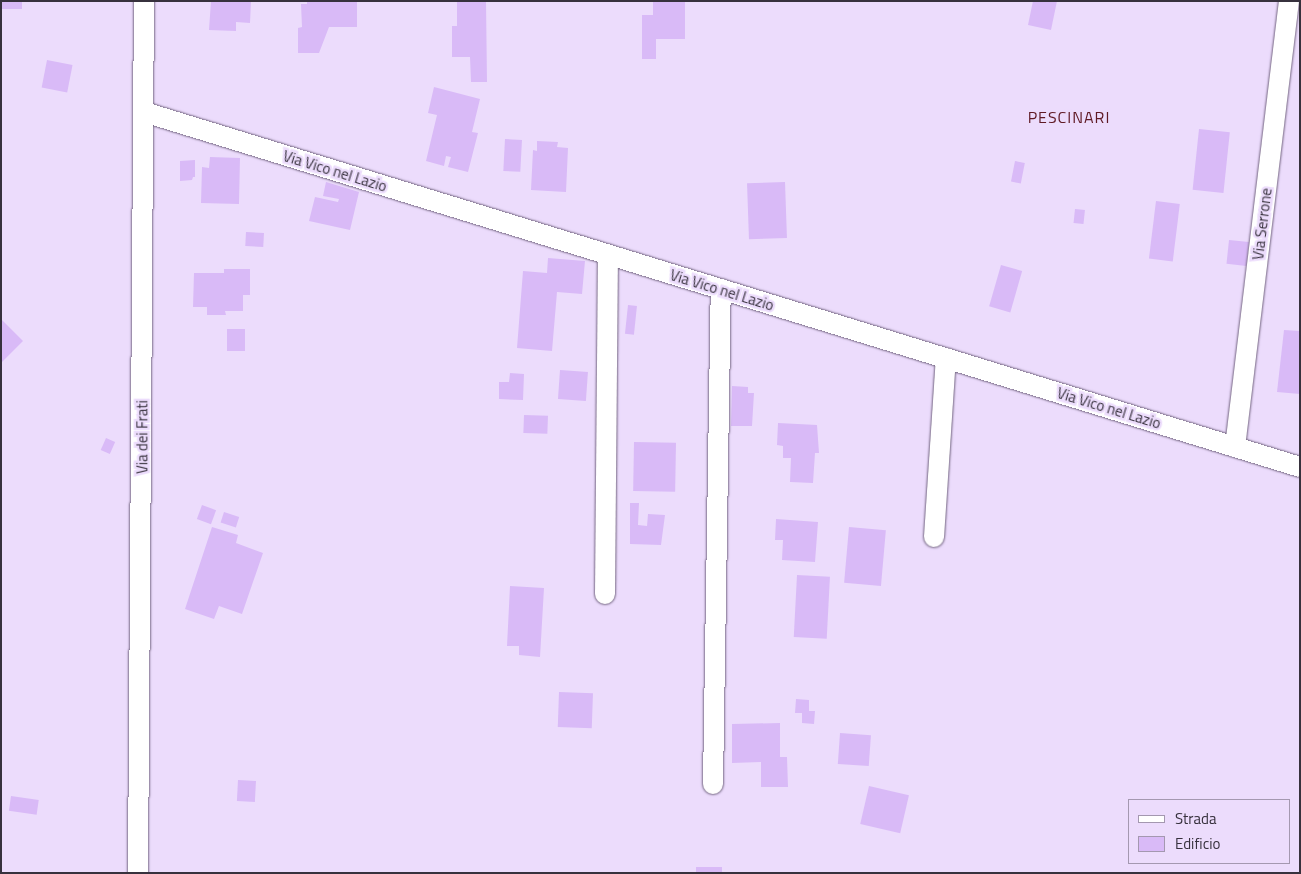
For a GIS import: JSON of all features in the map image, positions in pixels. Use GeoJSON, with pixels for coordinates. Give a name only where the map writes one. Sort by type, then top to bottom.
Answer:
{"type":"FeatureCollection","features":[{"type":"Feature","properties":{"kind":"street","name":"Via dei Frati"},"geometry":{"type":"LineString","coordinates":[[138,873],[144,1]]}},
{"type":"Feature","properties":{"kind":"street","name":"Via Serrone"},"geometry":{"type":"LineString","coordinates":[[1235,447],[1289,1]]}},
{"type":"Feature","properties":{"kind":"street","name":"Via Vico nel Lazio"},"geometry":{"type":"LineString","coordinates":[[144,112],[1300,467]]}},
{"type":"Feature","properties":{"kind":"street"},"geometry":{"type":"LineString","coordinates":[[605,594],[608,255]]}},
{"type":"Feature","properties":{"kind":"street"},"geometry":{"type":"LineString","coordinates":[[713,784],[721,290]]}},
{"type":"Feature","properties":{"kind":"street"},"geometry":{"type":"LineString","coordinates":[[934,537],[946,358]]}},
{"type":"Feature","properties":{"kind":"building"},"geometry":{"type":"Polygon","coordinates":[[[1,1],[22,1],[22,9],[1,9],[1,1]]]}},
{"type":"Feature","properties":{"kind":"building"},"geometry":{"type":"Polygon","coordinates":[[[211,1],[251,1],[250,23],[236,22],[236,31],[209,30],[211,1]]]}},
{"type":"Feature","properties":{"kind":"building"},"geometry":{"type":"Polygon","coordinates":[[[307,1],[357,1],[357,27],[329,27],[319,53],[298,53],[298,28],[302,27],[301,4],[307,4],[307,1]]]}},
{"type":"Feature","properties":{"kind":"building"},"geometry":{"type":"Polygon","coordinates":[[[457,1],[486,1],[487,82],[471,82],[470,57],[452,57],[452,26],[457,26],[457,1]]]}},
{"type":"Feature","properties":{"kind":"building"},"geometry":{"type":"Polygon","coordinates":[[[653,1],[685,1],[685,39],[656,39],[656,59],[642,59],[642,15],[653,15],[653,1]]]}},
{"type":"Feature","properties":{"kind":"building"},"geometry":{"type":"Polygon","coordinates":[[[1033,1],[1057,1],[1051,30],[1028,25],[1033,1]]]}},
{"type":"Feature","properties":{"kind":"building"},"geometry":{"type":"Polygon","coordinates":[[[47,60],[73,65],[67,92],[42,87],[47,60]]]}},
{"type":"Feature","properties":{"kind":"building"},"geometry":{"type":"Polygon","coordinates":[[[434,87],[480,99],[472,132],[478,133],[468,172],[448,167],[451,157],[446,156],[444,166],[426,161],[437,115],[428,113],[434,87]]]}},
{"type":"Feature","properties":{"kind":"building"},"geometry":{"type":"Polygon","coordinates":[[[1199,129],[1230,132],[1223,193],[1193,190],[1199,129]]]}},
{"type":"Feature","properties":{"kind":"building"},"geometry":{"type":"Polygon","coordinates":[[[505,139],[522,140],[520,172],[503,171],[505,139]]]}},
{"type":"Feature","properties":{"kind":"building"},"geometry":{"type":"Polygon","coordinates":[[[537,141],[558,142],[557,147],[568,148],[566,192],[531,190],[533,150],[537,151],[537,141]]]}},
{"type":"Feature","properties":{"kind":"building"},"geometry":{"type":"Polygon","coordinates":[[[210,157],[240,158],[239,204],[201,203],[202,167],[209,168],[210,157]]]}},
{"type":"Feature","properties":{"kind":"building"},"geometry":{"type":"Polygon","coordinates":[[[195,160],[195,177],[192,180],[180,181],[180,161],[195,160]]]}},
{"type":"Feature","properties":{"kind":"building"},"geometry":{"type":"Polygon","coordinates":[[[1015,161],[1025,163],[1021,184],[1011,182],[1015,161]]]}},
{"type":"Feature","properties":{"kind":"building"},"geometry":{"type":"Polygon","coordinates":[[[326,182],[359,192],[350,230],[309,221],[315,197],[338,202],[339,199],[323,196],[326,182]]]}},
{"type":"Feature","properties":{"kind":"building"},"geometry":{"type":"Polygon","coordinates":[[[785,182],[787,238],[749,239],[747,183],[785,182]]]}},
{"type":"Feature","properties":{"kind":"building"},"geometry":{"type":"Polygon","coordinates":[[[1156,201],[1180,204],[1173,261],[1149,259],[1156,201]]]}},
{"type":"Feature","properties":{"kind":"building"},"geometry":{"type":"Polygon","coordinates":[[[1075,209],[1085,210],[1083,224],[1074,223],[1075,209]]]}},
{"type":"Feature","properties":{"kind":"building"},"geometry":{"type":"Polygon","coordinates":[[[246,232],[264,233],[263,247],[245,246],[246,232]]]}},
{"type":"Feature","properties":{"kind":"building"},"geometry":{"type":"Polygon","coordinates":[[[1229,240],[1249,242],[1246,266],[1226,264],[1229,240]]]}},
{"type":"Feature","properties":{"kind":"building"},"geometry":{"type":"Polygon","coordinates":[[[548,258],[585,261],[582,294],[557,292],[552,351],[517,348],[523,271],[547,273],[548,258]]]}},
{"type":"Feature","properties":{"kind":"building"},"geometry":{"type":"Polygon","coordinates":[[[1001,265],[1022,271],[1010,312],[989,306],[1001,265]]]}},
{"type":"Feature","properties":{"kind":"building"},"geometry":{"type":"Polygon","coordinates":[[[224,269],[250,269],[250,295],[243,295],[243,311],[225,311],[226,315],[207,315],[207,307],[193,307],[194,273],[224,273],[224,269]]]}},
{"type":"Feature","properties":{"kind":"building"},"geometry":{"type":"Polygon","coordinates":[[[628,305],[637,306],[634,335],[625,334],[628,305]]]}},
{"type":"Feature","properties":{"kind":"building"},"geometry":{"type":"Polygon","coordinates":[[[1,319],[23,341],[1,363],[1,319]]]}},
{"type":"Feature","properties":{"kind":"building"},"geometry":{"type":"Polygon","coordinates":[[[227,329],[245,329],[245,351],[227,351],[227,329]]]}},
{"type":"Feature","properties":{"kind":"building"},"geometry":{"type":"Polygon","coordinates":[[[1284,330],[1300,331],[1300,394],[1277,392],[1284,330]]]}},
{"type":"Feature","properties":{"kind":"building"},"geometry":{"type":"Polygon","coordinates":[[[560,370],[588,372],[586,401],[558,399],[560,370]]]}},
{"type":"Feature","properties":{"kind":"building"},"geometry":{"type":"Polygon","coordinates":[[[510,373],[524,374],[523,400],[499,399],[499,382],[509,382],[510,373]]]}},
{"type":"Feature","properties":{"kind":"building"},"geometry":{"type":"Polygon","coordinates":[[[732,386],[748,387],[748,393],[754,393],[752,426],[731,426],[732,386]]]}},
{"type":"Feature","properties":{"kind":"building"},"geometry":{"type":"Polygon","coordinates":[[[524,415],[548,416],[547,434],[523,433],[524,415]]]}},
{"type":"Feature","properties":{"kind":"building"},"geometry":{"type":"Polygon","coordinates":[[[778,423],[817,425],[819,453],[815,453],[813,483],[790,482],[791,458],[783,458],[783,446],[777,445],[778,423]]]}},
{"type":"Feature","properties":{"kind":"building"},"geometry":{"type":"Polygon","coordinates":[[[106,438],[115,442],[110,454],[101,450],[106,438]]]}},
{"type":"Feature","properties":{"kind":"building"},"geometry":{"type":"Polygon","coordinates":[[[634,442],[676,443],[675,492],[633,491],[634,442]]]}},
{"type":"Feature","properties":{"kind":"building"},"geometry":{"type":"Polygon","coordinates":[[[630,503],[639,503],[638,525],[647,526],[648,514],[665,515],[661,545],[630,544],[630,503]]]}},
{"type":"Feature","properties":{"kind":"building"},"geometry":{"type":"Polygon","coordinates":[[[202,505],[216,510],[211,524],[197,519],[202,505]]]}},
{"type":"Feature","properties":{"kind":"building"},"geometry":{"type":"Polygon","coordinates":[[[224,512],[239,517],[236,527],[221,522],[224,512]]]}},
{"type":"Feature","properties":{"kind":"building"},"geometry":{"type":"Polygon","coordinates":[[[776,519],[818,522],[815,562],[782,560],[783,540],[775,540],[776,519]]]}},
{"type":"Feature","properties":{"kind":"building"},"geometry":{"type":"Polygon","coordinates":[[[212,527],[238,535],[236,543],[263,553],[242,614],[219,606],[214,619],[185,609],[212,527]]]}},
{"type":"Feature","properties":{"kind":"building"},"geometry":{"type":"Polygon","coordinates":[[[849,527],[886,530],[881,586],[844,583],[849,527]]]}},
{"type":"Feature","properties":{"kind":"building"},"geometry":{"type":"Polygon","coordinates":[[[797,575],[830,577],[827,639],[794,637],[797,575]]]}},
{"type":"Feature","properties":{"kind":"building"},"geometry":{"type":"Polygon","coordinates":[[[510,586],[544,588],[540,657],[519,655],[519,646],[507,646],[510,586]]]}},
{"type":"Feature","properties":{"kind":"building"},"geometry":{"type":"Polygon","coordinates":[[[559,692],[593,693],[592,728],[558,727],[559,692]]]}},
{"type":"Feature","properties":{"kind":"building"},"geometry":{"type":"Polygon","coordinates":[[[796,699],[809,700],[809,711],[815,711],[814,724],[802,723],[802,713],[795,713],[796,699]]]}},
{"type":"Feature","properties":{"kind":"building"},"geometry":{"type":"Polygon","coordinates":[[[780,723],[780,757],[787,757],[788,787],[761,787],[761,762],[732,763],[732,724],[780,723]]]}},
{"type":"Feature","properties":{"kind":"building"},"geometry":{"type":"Polygon","coordinates":[[[840,733],[871,735],[869,766],[838,764],[840,733]]]}},
{"type":"Feature","properties":{"kind":"building"},"geometry":{"type":"Polygon","coordinates":[[[238,780],[256,781],[255,802],[237,801],[238,780]]]}},
{"type":"Feature","properties":{"kind":"building"},"geometry":{"type":"Polygon","coordinates":[[[869,786],[909,795],[900,833],[860,824],[869,786]]]}},
{"type":"Feature","properties":{"kind":"building"},"geometry":{"type":"Polygon","coordinates":[[[11,796],[39,800],[37,815],[9,811],[11,796]]]}},
{"type":"Feature","properties":{"kind":"building"},"geometry":{"type":"Polygon","coordinates":[[[696,867],[722,867],[722,873],[696,873],[696,867]]]}},
{"type":"Feature","properties":{"kind":"district","name":"PESCINARI"},"geometry":{"type":"Point","coordinates":[1069,117]}}]}
